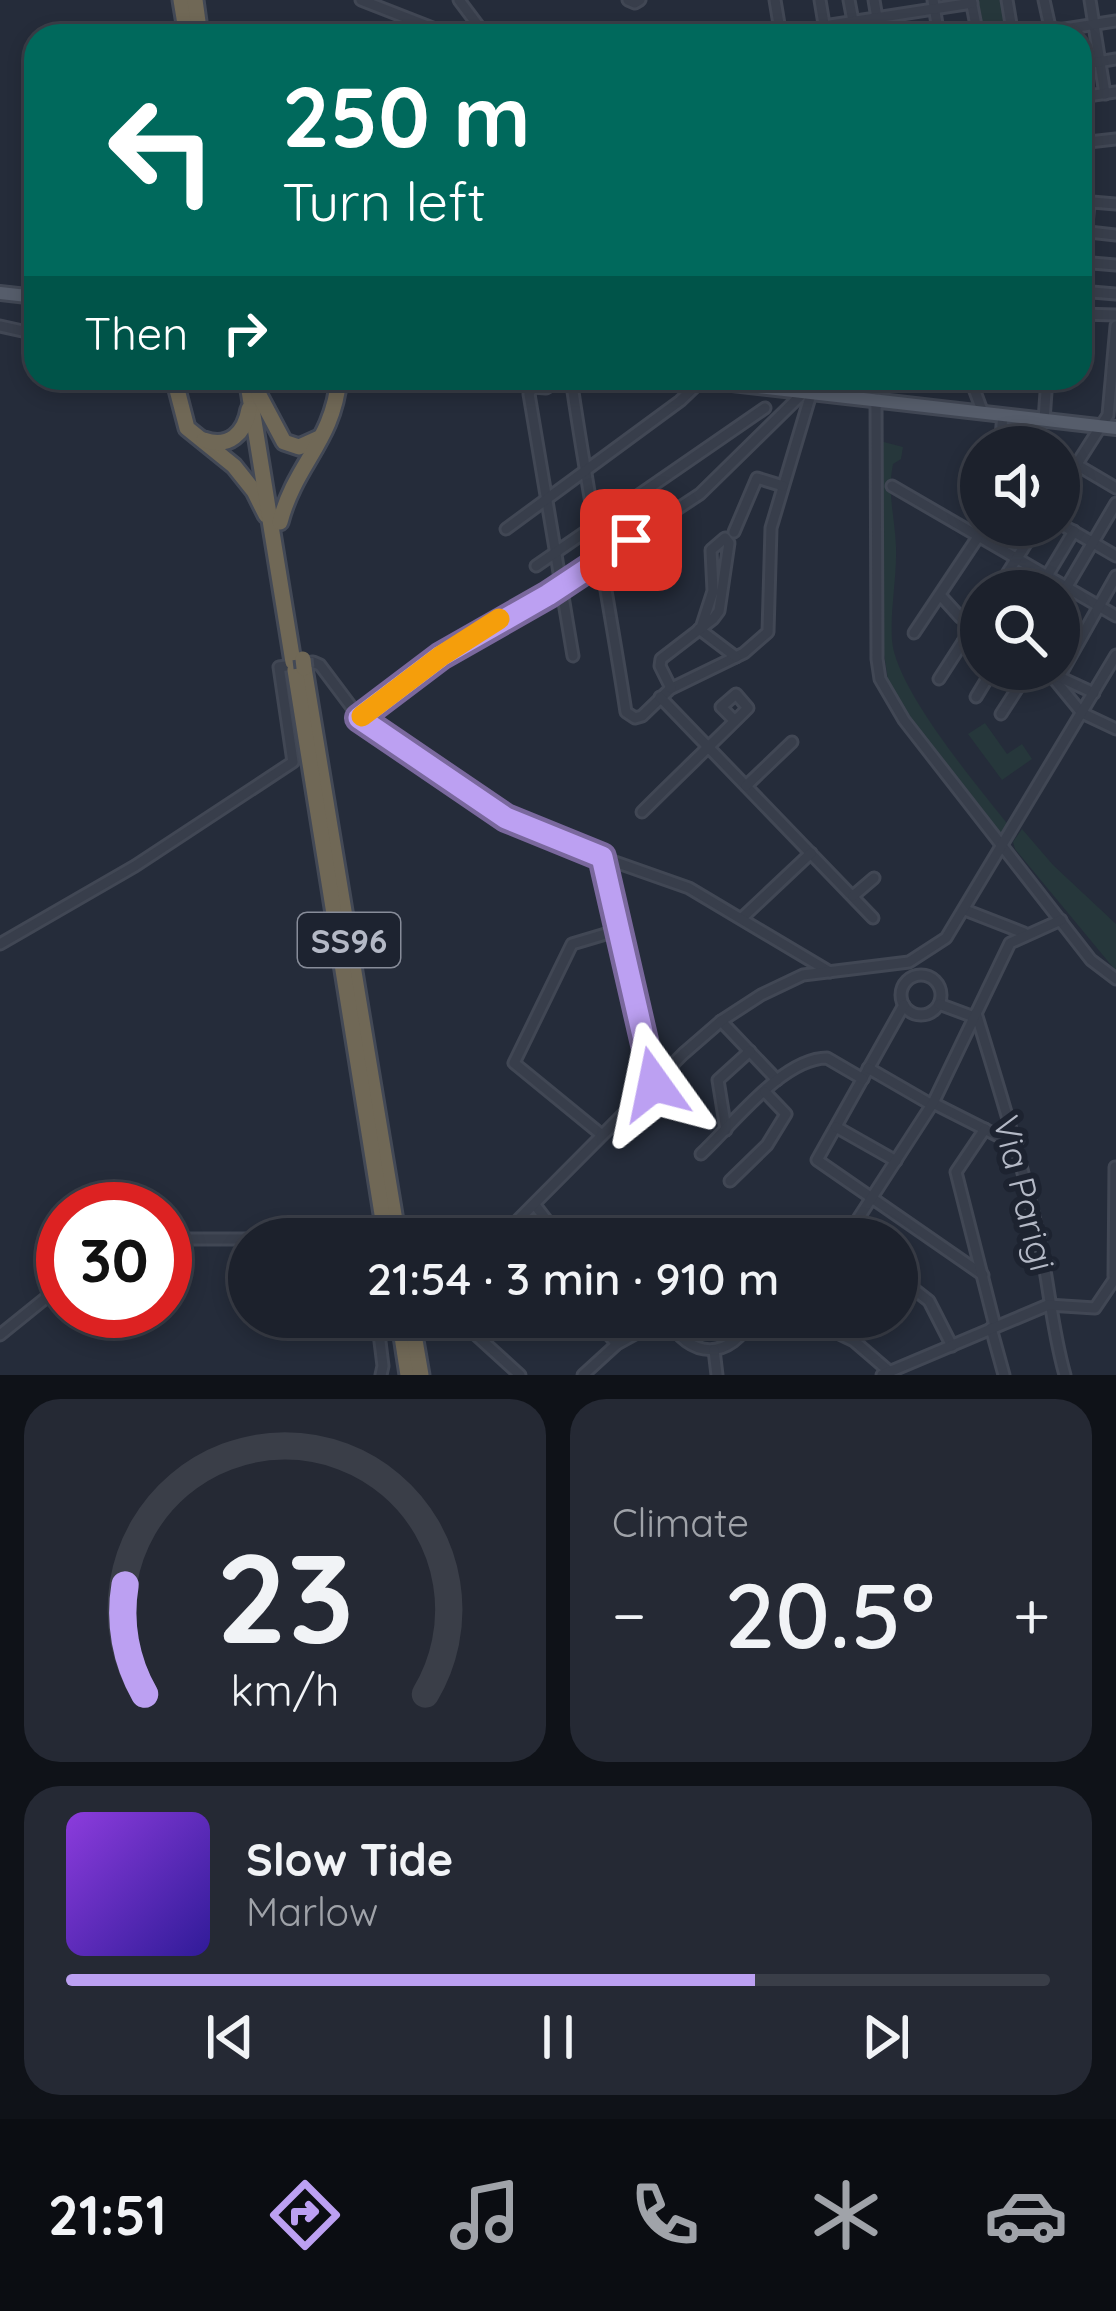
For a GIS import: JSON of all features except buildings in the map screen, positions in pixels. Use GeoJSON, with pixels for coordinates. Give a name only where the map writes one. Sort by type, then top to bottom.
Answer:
{"type":"FeatureCollection","features":[{"type":"Feature","properties":{"kind":"highway"},"geometry":{"type":"LineString","coordinates":[[177,390],[193,436],[234,466],[277,530]]}},
{"type":"Feature","properties":{"kind":"highway"},"geometry":{"type":"LineString","coordinates":[[193,436],[218,444],[238,435],[248,417],[252,390]]}},
{"type":"Feature","properties":{"kind":"highway","name":"SS96"},"geometry":{"type":"LineString","coordinates":[[254,390],[390,1218]]}},
{"type":"Feature","properties":{"kind":"highway"},"geometry":{"type":"LineString","coordinates":[[255,390],[284,442],[299,447],[327,433]]}},
{"type":"Feature","properties":{"kind":"highway"},"geometry":{"type":"LineString","coordinates":[[277,530],[299,469],[327,433],[336,390]]}},
{"type":"Feature","properties":{"kind":"highway","name":"SS96"},"geometry":{"type":"LineString","coordinates":[[388,1213],[388,1218]]}},
{"type":"Feature","properties":{"kind":"highway"},"geometry":{"type":"LineString","coordinates":[[402,1338],[408,1375]]}},
{"type":"Feature","properties":{"kind":"highway"},"geometry":{"type":"LineString","coordinates":[[415,1338],[421,1375]]}},
{"type":"Feature","properties":{"kind":"main road"},"geometry":{"type":"LineString","coordinates":[[779,390],[1109,427]]}},
{"type":"Feature","properties":{"kind":"street"},"geometry":{"type":"LineString","coordinates":[[361,0],[422,24]]}},
{"type":"Feature","properties":{"kind":"street"},"geometry":{"type":"LineString","coordinates":[[849,0],[853,21]]}},
{"type":"Feature","properties":{"kind":"street"},"geometry":{"type":"LineString","coordinates":[[874,0],[879,24]]}},
{"type":"Feature","properties":{"kind":"street"},"geometry":{"type":"LineString","coordinates":[[1090,0],[1110,93]]}},
{"type":"Feature","properties":{"kind":"street"},"geometry":{"type":"LineString","coordinates":[[845,24],[934,4],[972,2]]}},
{"type":"Feature","properties":{"kind":"street"},"geometry":{"type":"LineString","coordinates":[[1094,24],[1116,20]]}},
{"type":"Feature","properties":{"kind":"street"},"geometry":{"type":"LineString","coordinates":[[1092,63],[1116,59]]}},
{"type":"Feature","properties":{"kind":"street"},"geometry":{"type":"LineString","coordinates":[[1080,461],[1109,427],[1116,326]]}},
{"type":"Feature","properties":{"kind":"street"},"geometry":{"type":"LineString","coordinates":[[530,390],[573,656]]}},
{"type":"Feature","properties":{"kind":"street"},"geometry":{"type":"LineString","coordinates":[[569,390],[593,528],[606,570],[627,715],[642,716],[671,688],[736,657],[768,632],[769,543],[806,390]]}},
{"type":"Feature","properties":{"kind":"street"},"geometry":{"type":"LineString","coordinates":[[506,529],[692,390]]}},
{"type":"Feature","properties":{"kind":"street"},"geometry":{"type":"LineString","coordinates":[[765,390],[765,408]]}},
{"type":"Feature","properties":{"kind":"street"},"geometry":{"type":"LineString","coordinates":[[839,396],[845,390]]}},
{"type":"Feature","properties":{"kind":"street"},"geometry":{"type":"LineString","coordinates":[[974,390],[983,413]]}},
{"type":"Feature","properties":{"kind":"street"},"geometry":{"type":"LineString","coordinates":[[1044,420],[1046,390]]}},
{"type":"Feature","properties":{"kind":"street"},"geometry":{"type":"LineString","coordinates":[[359,718],[441,656],[562,585],[700,494],[807,394]]}},
{"type":"Feature","properties":{"kind":"street"},"geometry":{"type":"LineString","coordinates":[[876,399],[880,679],[904,719],[1091,959],[1116,979]]}},
{"type":"Feature","properties":{"kind":"street"},"geometry":{"type":"LineString","coordinates":[[765,408],[777,418]]}},
{"type":"Feature","properties":{"kind":"street"},"geometry":{"type":"LineString","coordinates":[[536,566],[765,408]]}},
{"type":"Feature","properties":{"kind":"street"},"geometry":{"type":"LineString","coordinates":[[1003,426],[1004,415]]}},
{"type":"Feature","properties":{"kind":"street"},"geometry":{"type":"LineString","coordinates":[[1080,467],[1116,488]]}},
{"type":"Feature","properties":{"kind":"street"},"geometry":{"type":"LineString","coordinates":[[671,688],[661,659],[719,610],[729,538],[757,478],[783,487]]}},
{"type":"Feature","properties":{"kind":"street"},"geometry":{"type":"LineString","coordinates":[[892,486],[960,526]]}},
{"type":"Feature","properties":{"kind":"street"},"geometry":{"type":"LineString","coordinates":[[1077,570],[1116,503]]}},
{"type":"Feature","properties":{"kind":"street"},"geometry":{"type":"LineString","coordinates":[[1080,535],[1116,556]]}},
{"type":"Feature","properties":{"kind":"street"},"geometry":{"type":"LineString","coordinates":[[914,633],[972,546]]}},
{"type":"Feature","properties":{"kind":"street"},"geometry":{"type":"LineString","coordinates":[[993,546],[1036,570]]}},
{"type":"Feature","properties":{"kind":"street"},"geometry":{"type":"LineString","coordinates":[[1009,570],[1024,546]]}},
{"type":"Feature","properties":{"kind":"street"},"geometry":{"type":"LineString","coordinates":[[1080,639],[1116,577]]}},
{"type":"Feature","properties":{"kind":"street"},"geometry":{"type":"LineString","coordinates":[[1080,594],[1116,616]]}},
{"type":"Feature","properties":{"kind":"street"},"geometry":{"type":"LineString","coordinates":[[940,595],[960,612]]}},
{"type":"Feature","properties":{"kind":"street"},"geometry":{"type":"LineString","coordinates":[[700,629],[736,657]]}},
{"type":"Feature","properties":{"kind":"street"},"geometry":{"type":"LineString","coordinates":[[939,680],[960,646]]}},
{"type":"Feature","properties":{"kind":"street"},"geometry":{"type":"LineString","coordinates":[[520,1218],[721,1021],[803,975],[903,963],[946,938],[1112,669],[1116,655]]}},
{"type":"Feature","properties":{"kind":"street"},"geometry":{"type":"LineString","coordinates":[[0,944],[135,866],[293,762],[279,667],[318,663],[359,718],[506,818],[688,888],[830,972]]}},
{"type":"Feature","properties":{"kind":"street"},"geometry":{"type":"LineString","coordinates":[[1080,687],[1094,693]]}},
{"type":"Feature","properties":{"kind":"street"},"geometry":{"type":"LineString","coordinates":[[976,697],[980,690]]}},
{"type":"Feature","properties":{"kind":"street"},"geometry":{"type":"LineString","coordinates":[[1001,714],[1016,690]]}},
{"type":"Feature","properties":{"kind":"street"},"geometry":{"type":"LineString","coordinates":[[1063,690],[1082,713],[1111,727],[1116,709]]}},
{"type":"Feature","properties":{"kind":"street"},"geometry":{"type":"LineString","coordinates":[[660,697],[873,918]]}},
{"type":"Feature","properties":{"kind":"street"},"geometry":{"type":"LineString","coordinates":[[642,812],[734,722]]}},
{"type":"Feature","properties":{"kind":"street"},"geometry":{"type":"LineString","coordinates":[[746,786],[792,742]]}},
{"type":"Feature","properties":{"kind":"street"},"geometry":{"type":"LineString","coordinates":[[742,918],[811,853]]}},
{"type":"Feature","properties":{"kind":"street"},"geometry":{"type":"LineString","coordinates":[[602,857],[654,1084]]}},
{"type":"Feature","properties":{"kind":"street"},"geometry":{"type":"LineString","coordinates":[[853,896],[874,878]]}},
{"type":"Feature","properties":{"kind":"street"},"geometry":{"type":"LineString","coordinates":[[965,910],[1024,934]]}},
{"type":"Feature","properties":{"kind":"street"},"geometry":{"type":"LineString","coordinates":[[859,1218],[932,1104],[1012,940],[1061,920]]}},
{"type":"Feature","properties":{"kind":"street"},"geometry":{"type":"LineString","coordinates":[[602,1135],[514,1063],[572,944],[620,930]]}},
{"type":"Feature","properties":{"kind":"street"},"geometry":{"type":"LineString","coordinates":[[903,963],[910,978]]}},
{"type":"Feature","properties":{"kind":"street"},"geometry":{"type":"LineString","coordinates":[[923,974],[935,980],[941,991],[939,1004],[924,1015],[910,1012],[902,988],[910,978],[923,974]]}},
{"type":"Feature","properties":{"kind":"street"},"geometry":{"type":"LineString","coordinates":[[939,1004],[975,1015]]}},
{"type":"Feature","properties":{"kind":"street"},"geometry":{"type":"LineString","coordinates":[[904,1005],[817,1160],[983,1275]]}},
{"type":"Feature","properties":{"kind":"street","name":"Via Parigi"},"geometry":{"type":"LineString","coordinates":[[975,1015],[1016,1144],[1066,1375]]}},
{"type":"Feature","properties":{"kind":"street"},"geometry":{"type":"LineString","coordinates":[[721,1021],[777,1080]]}},
{"type":"Feature","properties":{"kind":"street"},"geometry":{"type":"LineString","coordinates":[[727,1130],[718,1080],[750,1051]]}},
{"type":"Feature","properties":{"kind":"street"},"geometry":{"type":"LineString","coordinates":[[701,1154],[777,1080],[801,1063],[821,1058],[1016,1144]]}},
{"type":"Feature","properties":{"kind":"street"},"geometry":{"type":"LineString","coordinates":[[730,1181],[767,1145],[786,1114],[765,1092]]}},
{"type":"Feature","properties":{"kind":"street"},"geometry":{"type":"LineString","coordinates":[[836,1127],[896,1161]]}},
{"type":"Feature","properties":{"kind":"street"},"geometry":{"type":"LineString","coordinates":[[985,1129],[956,1172],[1004,1375]]}},
{"type":"Feature","properties":{"kind":"street"},"geometry":{"type":"LineString","coordinates":[[848,1338],[888,1374],[1048,1305],[1096,1308],[1115,1276],[1115,1167]]}},
{"type":"Feature","properties":{"kind":"street"},"geometry":{"type":"LineString","coordinates":[[535,1205],[545,1218]]}},
{"type":"Feature","properties":{"kind":"street"},"geometry":{"type":"LineString","coordinates":[[192,1239],[228,1239]]}},
{"type":"Feature","properties":{"kind":"street"},"geometry":{"type":"LineString","coordinates":[[959,1258],[974,1239]]}},
{"type":"Feature","properties":{"kind":"street"},"geometry":{"type":"LineString","coordinates":[[918,1292],[929,1301],[952,1346]]}},
{"type":"Feature","properties":{"kind":"street"},"geometry":{"type":"LineString","coordinates":[[0,1335],[36,1306]]}},
{"type":"Feature","properties":{"kind":"street"},"geometry":{"type":"LineString","coordinates":[[380,1338],[381,1375]]}},
{"type":"Feature","properties":{"kind":"street"},"geometry":{"type":"LineString","coordinates":[[480,1338],[520,1375]]}},
{"type":"Feature","properties":{"kind":"street"},"geometry":{"type":"LineString","coordinates":[[612,1338],[617,1343]]}},
{"type":"Feature","properties":{"kind":"street"},"geometry":{"type":"LineString","coordinates":[[583,1375],[627,1338]]}},
{"type":"Feature","properties":{"kind":"street"},"geometry":{"type":"LineString","coordinates":[[682,1338],[714,1350],[740,1338]]}},
{"type":"Feature","properties":{"kind":"street"},"geometry":{"type":"LineString","coordinates":[[714,1350],[717,1375]]}},
{"type":"Feature","properties":{"kind":"street"},"geometry":{"type":"LineString","coordinates":[[595,1362],[603,1375]]}},
{"type":"Feature","properties":{"kind":"shaded area"},"geometry":{"type":"Polygon","coordinates":[[[975,0],[1003,0],[1007,24],[980,24],[975,0]]]}},
{"type":"Feature","properties":{"kind":"shaded area"},"geometry":{"type":"Polygon","coordinates":[[[880,441],[903,447],[901,459],[893,464],[891,485],[896,547],[892,640],[897,660],[940,737],[1010,827],[1005,834],[999,834],[889,686],[881,635],[880,441]]]}},
{"type":"Feature","properties":{"kind":"shaded area"},"geometry":{"type":"Polygon","coordinates":[[[985,723],[1007,754],[1022,744],[1032,759],[1002,780],[968,734],[985,723]]]}},
{"type":"Feature","properties":{"kind":"shaded area"},"geometry":{"type":"Polygon","coordinates":[[[1022,829],[1116,924],[1116,971],[1015,849],[1013,842],[1022,829]]]}},
{"type":"Feature","properties":{"kind":"slow traffic"},"geometry":{"type":"LineString","coordinates":[[362,716],[499,619]]}},
{"type":"Feature","properties":{"kind":"route"},"geometry":{"type":"LineString","coordinates":[[631,540],[548,595],[441,656],[359,718],[506,818],[602,857],[654,1084]]}}]}
